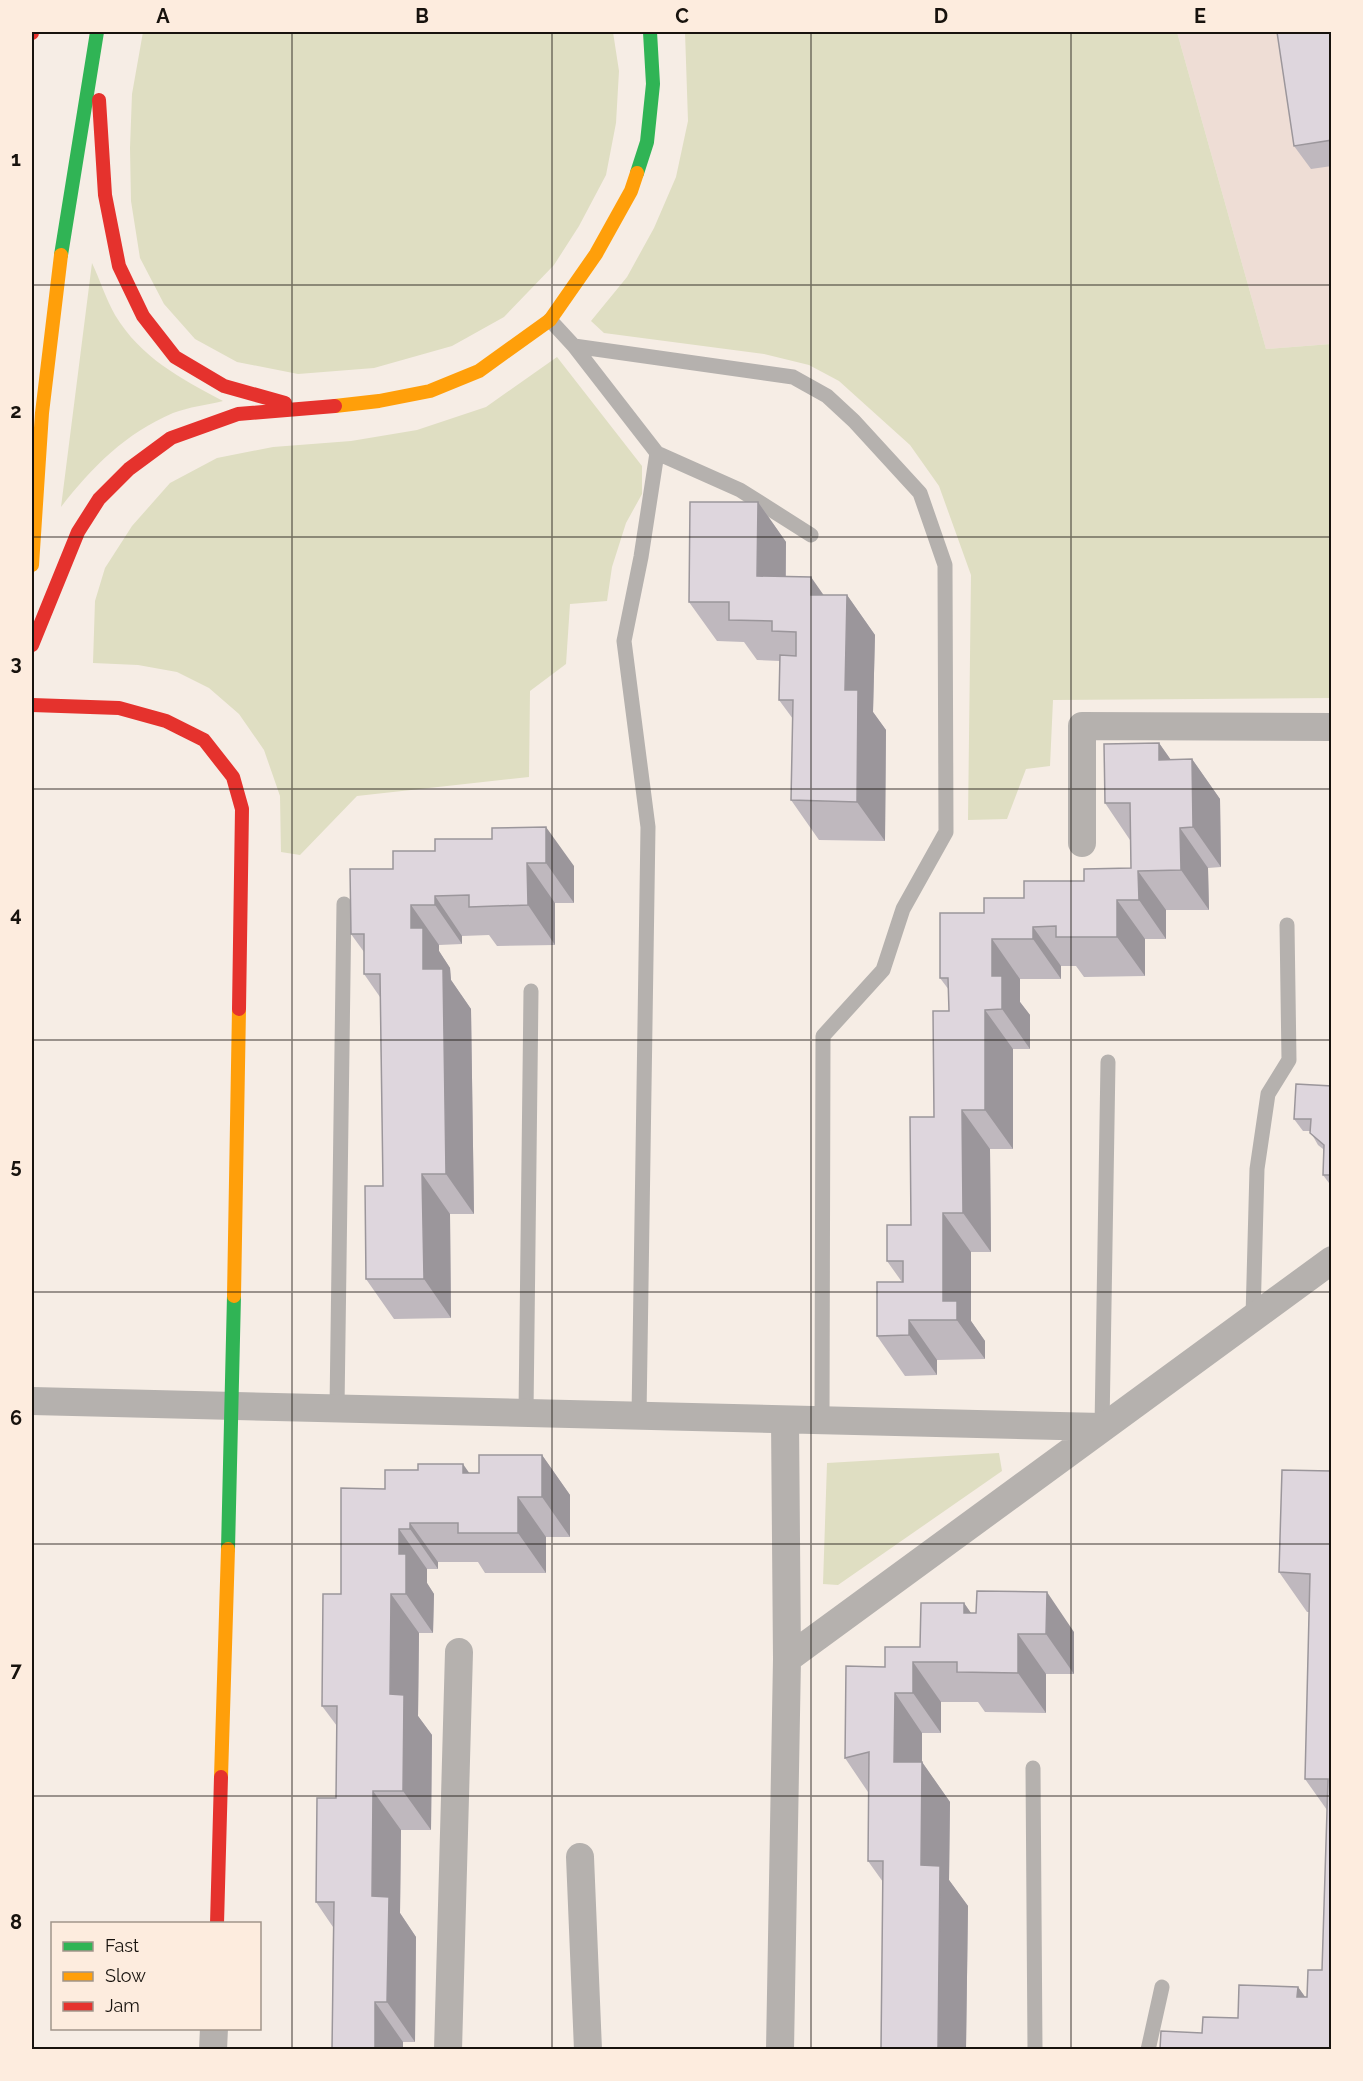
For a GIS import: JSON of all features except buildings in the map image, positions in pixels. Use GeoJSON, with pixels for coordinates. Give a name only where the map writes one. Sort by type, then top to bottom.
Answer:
{"type":"FeatureCollection","features":[{"type":"Feature","properties":{"kind":"main road"},"geometry":{"type":"LineString","coordinates":[[32,645],[78,532],[99,499],[129,469],[171,438],[238,414],[379,401],[430,390],[478,371],[550,320],[596,254],[634,181],[647,142],[653,84],[650,32]]}},
{"type":"Feature","properties":{"kind":"main road"},"geometry":{"type":"LineString","coordinates":[[96,34],[105,195],[118,266],[143,316],[175,357],[224,386],[310,409]]}},
{"type":"Feature","properties":{"kind":"main road"},"geometry":{"type":"LineString","coordinates":[[32,565],[42,413],[62,255],[96,34]]}},
{"type":"Feature","properties":{"kind":"main road"},"geometry":{"type":"LineString","coordinates":[[32,705],[119,708],[166,721],[204,740],[233,777],[242,809],[232,1406],[217,1922]]}},
{"type":"Feature","properties":{"kind":"street"},"geometry":{"type":"LineString","coordinates":[[1082,843],[1082,726],[1332,727]]}},
{"type":"Feature","properties":{"kind":"street"},"geometry":{"type":"LineString","coordinates":[[787,1659],[1332,1260]]}},
{"type":"Feature","properties":{"kind":"street"},"geometry":{"type":"LineString","coordinates":[[32,1401],[1102,1427]]}},
{"type":"Feature","properties":{"kind":"street"},"geometry":{"type":"LineString","coordinates":[[780,2049],[787,1659],[785,1420]]}},
{"type":"Feature","properties":{"kind":"street"},"geometry":{"type":"LineString","coordinates":[[448,2049],[459,1652]]}},
{"type":"Feature","properties":{"kind":"street"},"geometry":{"type":"LineString","coordinates":[[580,1857],[588,2049]]}},
{"type":"Feature","properties":{"kind":"street"},"geometry":{"type":"LineString","coordinates":[[213,2049],[214,2030]]}},
{"type":"Feature","properties":{"kind":"lane"},"geometry":{"type":"LineString","coordinates":[[550,320],[574,346],[657,453],[740,490],[812,535]]}},
{"type":"Feature","properties":{"kind":"lane"},"geometry":{"type":"LineString","coordinates":[[574,346],[793,377],[827,396],[854,421],[920,493],[945,565],[946,832],[903,909],[883,970],[822,1036],[822,1420]]}},
{"type":"Feature","properties":{"kind":"lane"},"geometry":{"type":"LineString","coordinates":[[639,1416],[648,827],[624,641],[641,557],[657,453]]}},
{"type":"Feature","properties":{"kind":"lane"},"geometry":{"type":"LineString","coordinates":[[337,1408],[344,904]]}},
{"type":"Feature","properties":{"kind":"lane"},"geometry":{"type":"LineString","coordinates":[[1253,1317],[1259,1159],[1268,1094],[1289,1060],[1287,925]]}},
{"type":"Feature","properties":{"kind":"lane"},"geometry":{"type":"LineString","coordinates":[[526,1413],[531,991]]}},
{"type":"Feature","properties":{"kind":"lane"},"geometry":{"type":"LineString","coordinates":[[1102,1427],[1107,1062]]}},
{"type":"Feature","properties":{"kind":"lane"},"geometry":{"type":"LineString","coordinates":[[1033,1768],[1035,2049]]}},
{"type":"Feature","properties":{"kind":"lane"},"geometry":{"type":"LineString","coordinates":[[1148,2049],[1162,1987]]}},
{"type":"Feature","properties":{"kind":"shaded area"},"geometry":{"type":"Polygon","coordinates":[[[1177,32],[1331,32],[1331,344],[1266,349],[1177,32]]]}},
{"type":"Feature","properties":{"kind":"green space"},"geometry":{"type":"Polygon","coordinates":[[[143,32],[613,32],[619,71],[616,123],[606,175],[579,226],[554,265],[504,317],[452,346],[374,368],[298,374],[237,362],[195,339],[164,304],[140,258],[131,201],[130,148],[132,94],[143,32]]]}},
{"type":"Feature","properties":{"kind":"green space"},"geometry":{"type":"Polygon","coordinates":[[[685,32],[1177,32],[1266,349],[1331,344],[1331,698],[1053,700],[1050,766],[1026,769],[1007,819],[968,820],[971,575],[939,486],[910,445],[839,381],[809,365],[764,354],[604,333],[591,321],[627,277],[654,228],[676,177],[688,121],[685,32]]]}},
{"type":"Feature","properties":{"kind":"green space"},"geometry":{"type":"Polygon","coordinates":[[[92,263],[115,315],[137,343],[163,366],[223,401],[173,413],[140,430],[111,452],[61,507],[92,263]]]}},
{"type":"Feature","properties":{"kind":"green space"},"geometry":{"type":"Polygon","coordinates":[[[557,357],[642,466],[642,494],[626,523],[612,567],[607,601],[570,604],[566,664],[530,691],[529,777],[357,796],[300,855],[281,852],[280,796],[264,750],[239,714],[209,688],[177,672],[138,665],[93,663],[95,601],[105,568],[132,526],[170,483],[217,458],[273,447],[351,441],[417,430],[486,407],[557,357]]]}},
{"type":"Feature","properties":{"kind":"green space"},"geometry":{"type":"Polygon","coordinates":[[[999,1453],[1002,1471],[838,1585],[823,1584],[827,1463],[999,1453]]]}},
{"type":"Feature","properties":{"kind":"traffic: fast"},"geometry":{"type":"LineString","coordinates":[[61,255],[97,32]]}},
{"type":"Feature","properties":{"kind":"traffic: fast"},"geometry":{"type":"LineString","coordinates":[[637,173],[647,142],[653,84],[650,32]]}},
{"type":"Feature","properties":{"kind":"traffic: fast"},"geometry":{"type":"LineString","coordinates":[[228,1549],[234,1296]]}},
{"type":"Feature","properties":{"kind":"traffic: slow"},"geometry":{"type":"LineString","coordinates":[[335,406],[379,401],[430,391],[479,371],[550,320],[596,254],[631,191],[637,173]]}},
{"type":"Feature","properties":{"kind":"traffic: slow"},"geometry":{"type":"LineString","coordinates":[[32,565],[42,413],[61,255]]}},
{"type":"Feature","properties":{"kind":"traffic: slow"},"geometry":{"type":"LineString","coordinates":[[234,1296],[239,1009]]}},
{"type":"Feature","properties":{"kind":"traffic: slow"},"geometry":{"type":"LineString","coordinates":[[221,1777],[228,1549]]}},
{"type":"Feature","properties":{"kind":"traffic: jam"},"geometry":{"type":"LineString","coordinates":[[99,100],[105,195],[119,266],[143,316],[175,357],[224,386],[285,403]]}},
{"type":"Feature","properties":{"kind":"traffic: jam"},"geometry":{"type":"LineString","coordinates":[[32,645],[78,532],[99,499],[129,469],[171,438],[238,414],[335,406]]}},
{"type":"Feature","properties":{"kind":"traffic: jam"},"geometry":{"type":"LineString","coordinates":[[32,705],[119,708],[166,721],[204,740],[233,777],[242,809],[239,1009]]}},
{"type":"Feature","properties":{"kind":"traffic: jam"},"geometry":{"type":"LineString","coordinates":[[217,1922],[221,1777]]}}]}
